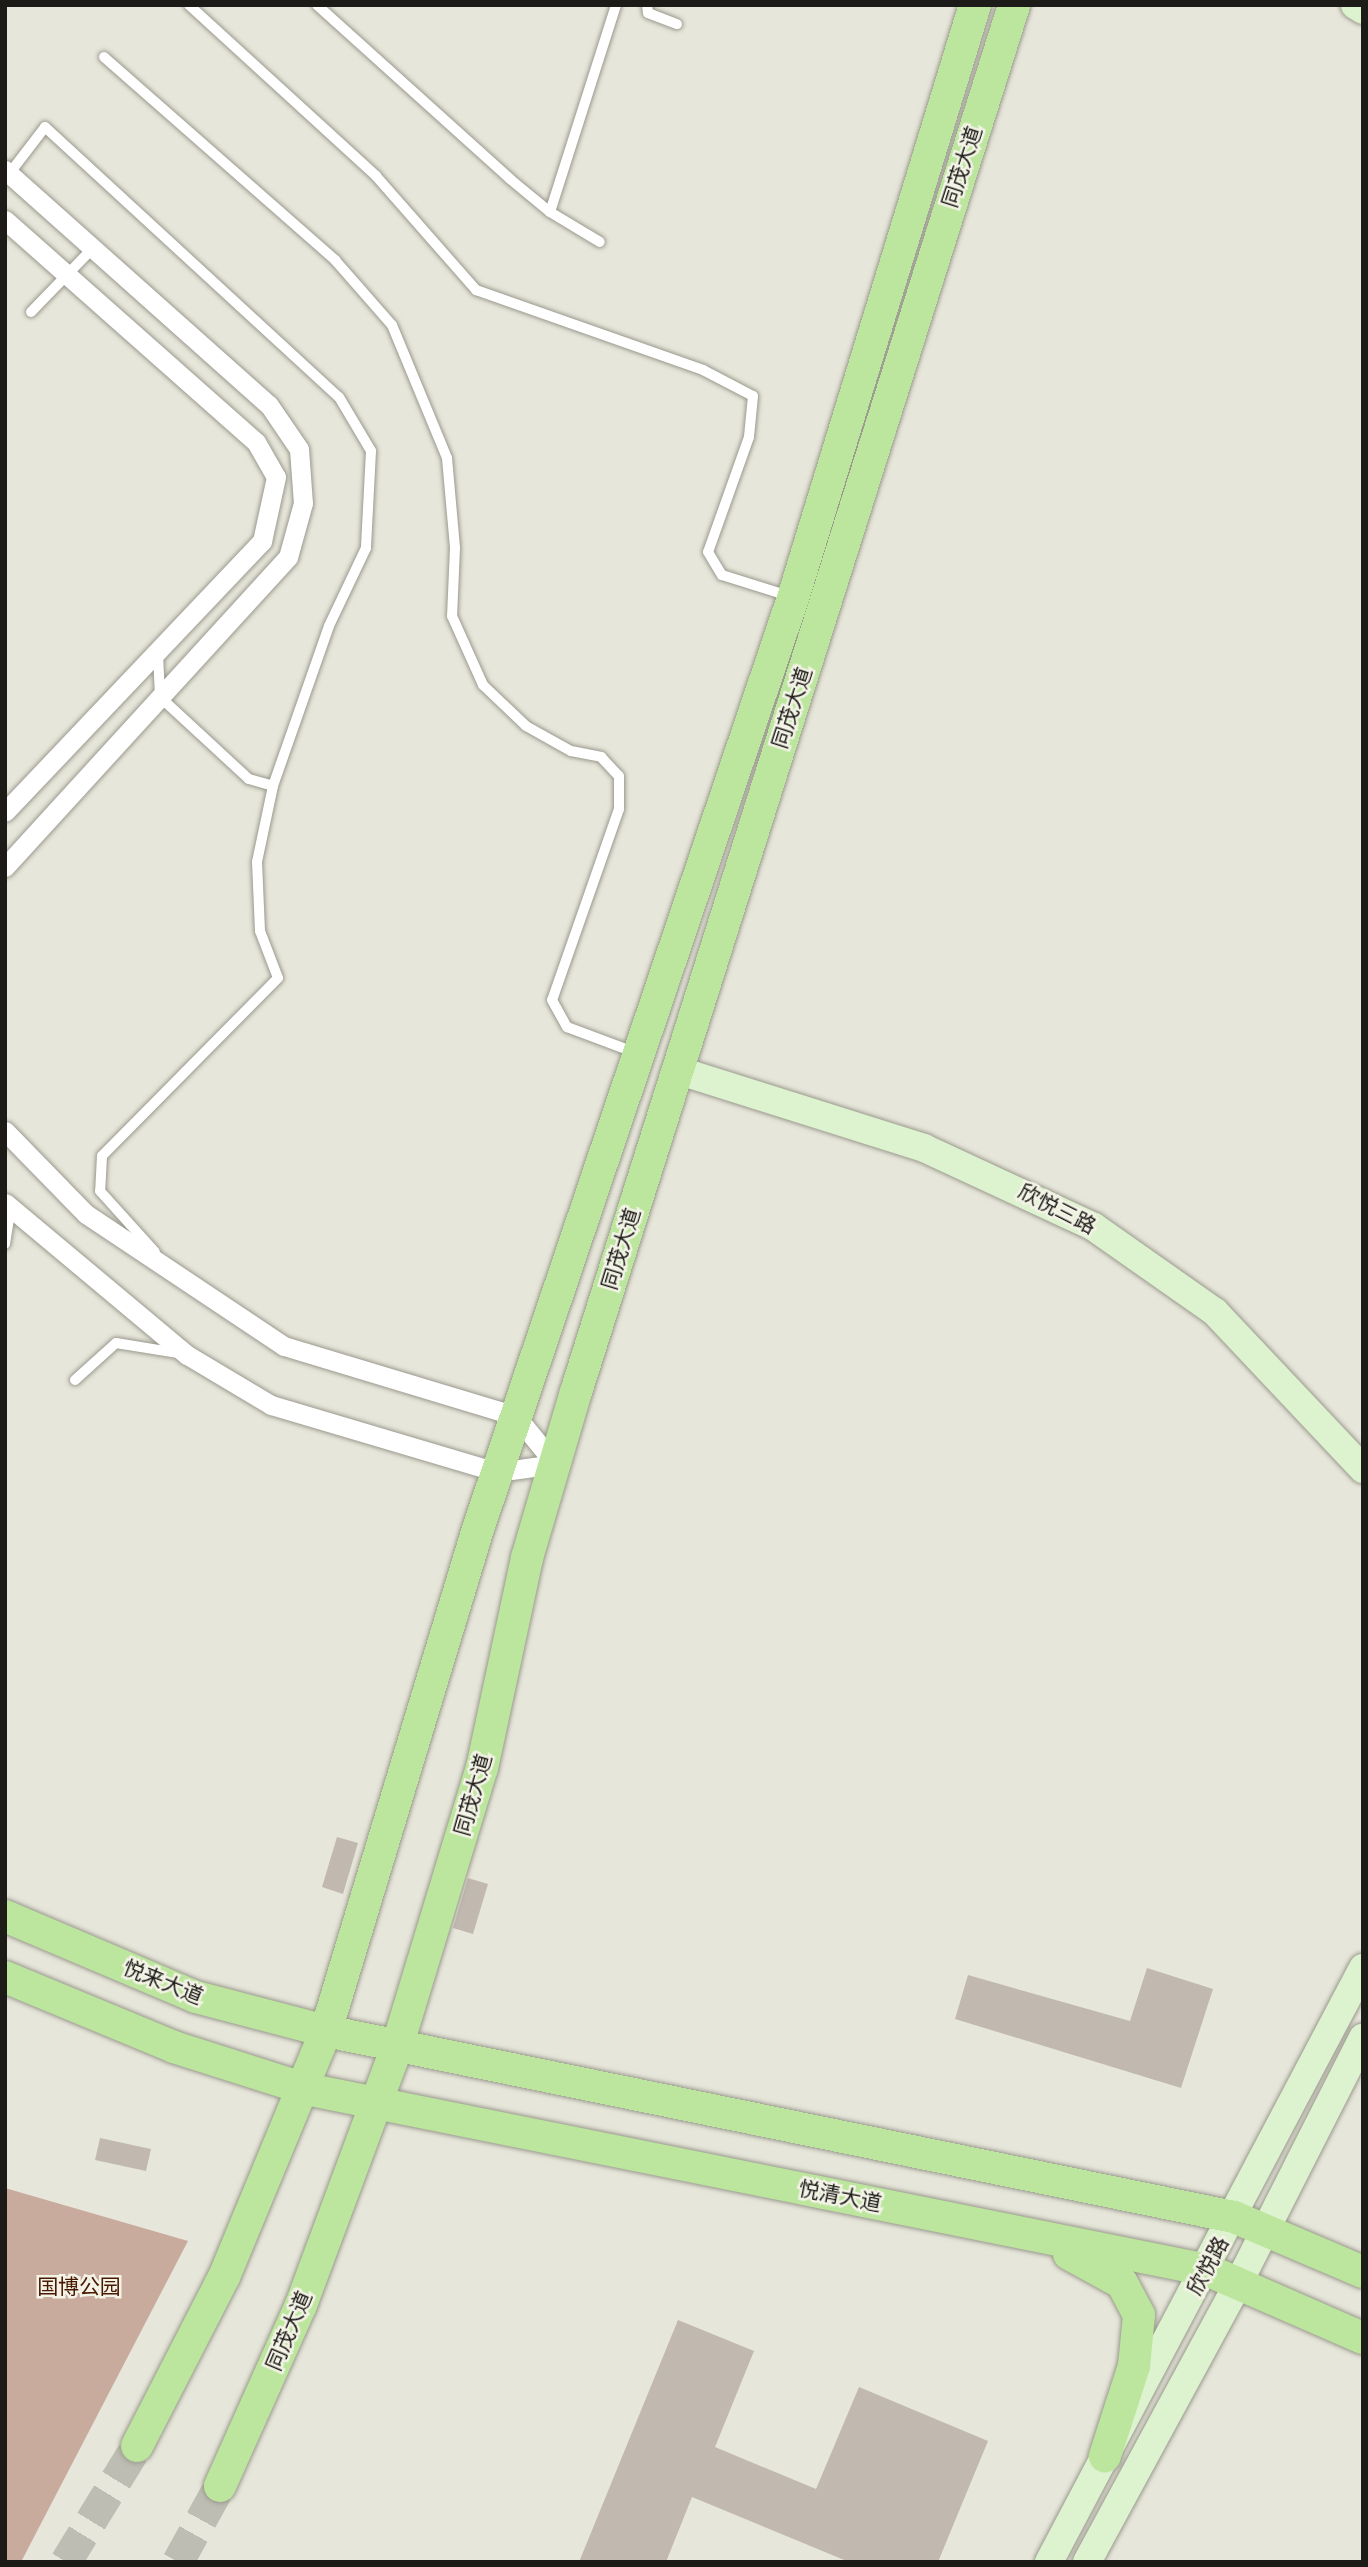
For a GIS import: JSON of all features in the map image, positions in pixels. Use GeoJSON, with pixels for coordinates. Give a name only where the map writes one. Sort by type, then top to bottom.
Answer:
{"type":"FeatureCollection","features":[{"type":"Feature","properties":{"kind":"main road","name":"同茂大道"},"geometry":{"type":"LineString","coordinates":[[137,2446],[224,2277],[306,2089],[326,2031],[497,1472],[793,597],[975,5]]}},
{"type":"Feature","properties":{"kind":"main road","name":"同茂大道"},"geometry":{"type":"LineString","coordinates":[[220,2486],[301,2305],[397,2047],[482,1769],[527,1558],[555,1464],[1013,5]]}},
{"type":"Feature","properties":{"kind":"main road"},"geometry":{"type":"LineString","coordinates":[[1355,5],[1363,10]]}},
{"type":"Feature","properties":{"kind":"main road","name":"欣悦三路"},"geometry":{"type":"LineString","coordinates":[[677,1070],[924,1148],[1094,1227],[1216,1312],[1363,1469]]}},
{"type":"Feature","properties":{"kind":"main road","name":"悦来大道"},"geometry":{"type":"LineString","coordinates":[[5,1916],[196,1997],[326,2031]]}},
{"type":"Feature","properties":{"kind":"main road","name":"欣悦路"},"geometry":{"type":"LineString","coordinates":[[1049,2562],[1207,2270],[1363,1968]]}},
{"type":"Feature","properties":{"kind":"main road"},"geometry":{"type":"LineString","coordinates":[[5,1977],[174,2047],[306,2089]]}},
{"type":"Feature","properties":{"kind":"main road"},"geometry":{"type":"LineString","coordinates":[[326,2031],[1234,2217],[1363,2272]]}},
{"type":"Feature","properties":{"kind":"main road","name":"欣悦路"},"geometry":{"type":"LineString","coordinates":[[1087,2562],[1239,2282],[1363,2038]]}},
{"type":"Feature","properties":{"kind":"main road","name":"悦清大道"},"geometry":{"type":"LineString","coordinates":[[306,2089],[1207,2270],[1363,2338]]}},
{"type":"Feature","properties":{"kind":"main road"},"geometry":{"type":"LineString","coordinates":[[988,2226],[1080,2258],[1122,2283],[1133,2297],[1140,2335],[1105,2456]]}},
{"type":"Feature","properties":{"kind":"street"},"geometry":{"type":"LineString","coordinates":[[5,867],[288,557],[303,503],[299,449],[269,405],[7,172]]}},
{"type":"Feature","properties":{"kind":"street"},"geometry":{"type":"LineString","coordinates":[[5,220],[256,442],[276,477],[262,541],[5,811]]}},
{"type":"Feature","properties":{"kind":"street"},"geometry":{"type":"LineString","coordinates":[[5,1132],[86,1214],[181,1280],[285,1346],[516,1416],[555,1464]]}},
{"type":"Feature","properties":{"kind":"street"},"geometry":{"type":"LineString","coordinates":[[8,1205],[187,1355],[271,1405],[497,1472],[555,1464]]}},
{"type":"Feature","properties":{"kind":"lane"},"geometry":{"type":"LineString","coordinates":[[189,5],[376,176],[476,290],[703,370],[753,396],[749,437],[708,552],[722,575],[793,597]]}},
{"type":"Feature","properties":{"kind":"lane"},"geometry":{"type":"LineString","coordinates":[[317,5],[550,212],[600,242]]}},
{"type":"Feature","properties":{"kind":"lane"},"geometry":{"type":"LineString","coordinates":[[550,212],[616,5]]}},
{"type":"Feature","properties":{"kind":"lane"},"geometry":{"type":"LineString","coordinates":[[647,5],[648,13],[677,24]]}},
{"type":"Feature","properties":{"kind":"lane"},"geometry":{"type":"LineString","coordinates":[[104,57],[335,260],[392,325],[447,458],[455,548],[452,616],[483,685],[526,726],[571,751],[601,757],[619,776],[619,809],[552,1000],[566,1027],[638,1053]]}},
{"type":"Feature","properties":{"kind":"lane"},"geometry":{"type":"LineString","coordinates":[[7,172],[45,127],[339,397],[370,451],[366,548],[328,626],[273,786],[257,862],[260,931],[278,978],[102,1156],[100,1191],[181,1280]]}},
{"type":"Feature","properties":{"kind":"lane"},"geometry":{"type":"LineString","coordinates":[[32,312],[93,248]]}},
{"type":"Feature","properties":{"kind":"lane"},"geometry":{"type":"LineString","coordinates":[[158,650],[160,697],[249,779],[273,786]]}},
{"type":"Feature","properties":{"kind":"lane"},"geometry":{"type":"LineString","coordinates":[[5,1244],[8,1205]]}},
{"type":"Feature","properties":{"kind":"lane"},"geometry":{"type":"LineString","coordinates":[[75,1380],[116,1343],[187,1355]]}},
{"type":"Feature","properties":{"kind":"green space","name":"国博公园"},"geometry":{"type":"Polygon","coordinates":[[[5,2188],[188,2241],[21,2562],[5,2562],[5,2188]]]}},
{"type":"Feature","properties":{"kind":"building"},"geometry":{"type":"Polygon","coordinates":[[[337,1837],[358,1843],[343,1894],[322,1887],[337,1837]]]}},
{"type":"Feature","properties":{"kind":"building"},"geometry":{"type":"Polygon","coordinates":[[[468,1878],[488,1884],[473,1934],[453,1928],[468,1878]]]}},
{"type":"Feature","properties":{"kind":"building"},"geometry":{"type":"Polygon","coordinates":[[[1147,1968],[1213,1989],[1181,2088],[955,2019],[968,1975],[1130,2021],[1147,1968]]]}},
{"type":"Feature","properties":{"kind":"building"},"geometry":{"type":"Polygon","coordinates":[[[100,2138],[151,2149],[146,2171],[95,2160],[100,2138]]]}},
{"type":"Feature","properties":{"kind":"building"},"geometry":{"type":"Polygon","coordinates":[[[678,2320],[754,2351],[715,2447],[816,2489],[859,2387],[988,2441],[938,2562],[849,2562],[692,2497],[666,2562],[579,2562],[678,2320]]]}},
{"type":"Feature","properties":{"kind":"tunnel"},"geometry":{"type":"LineString","coordinates":[[66,2562],[137,2446]]}},
{"type":"Feature","properties":{"kind":"tunnel"},"geometry":{"type":"LineString","coordinates":[[178,2562],[220,2486]]}}]}
